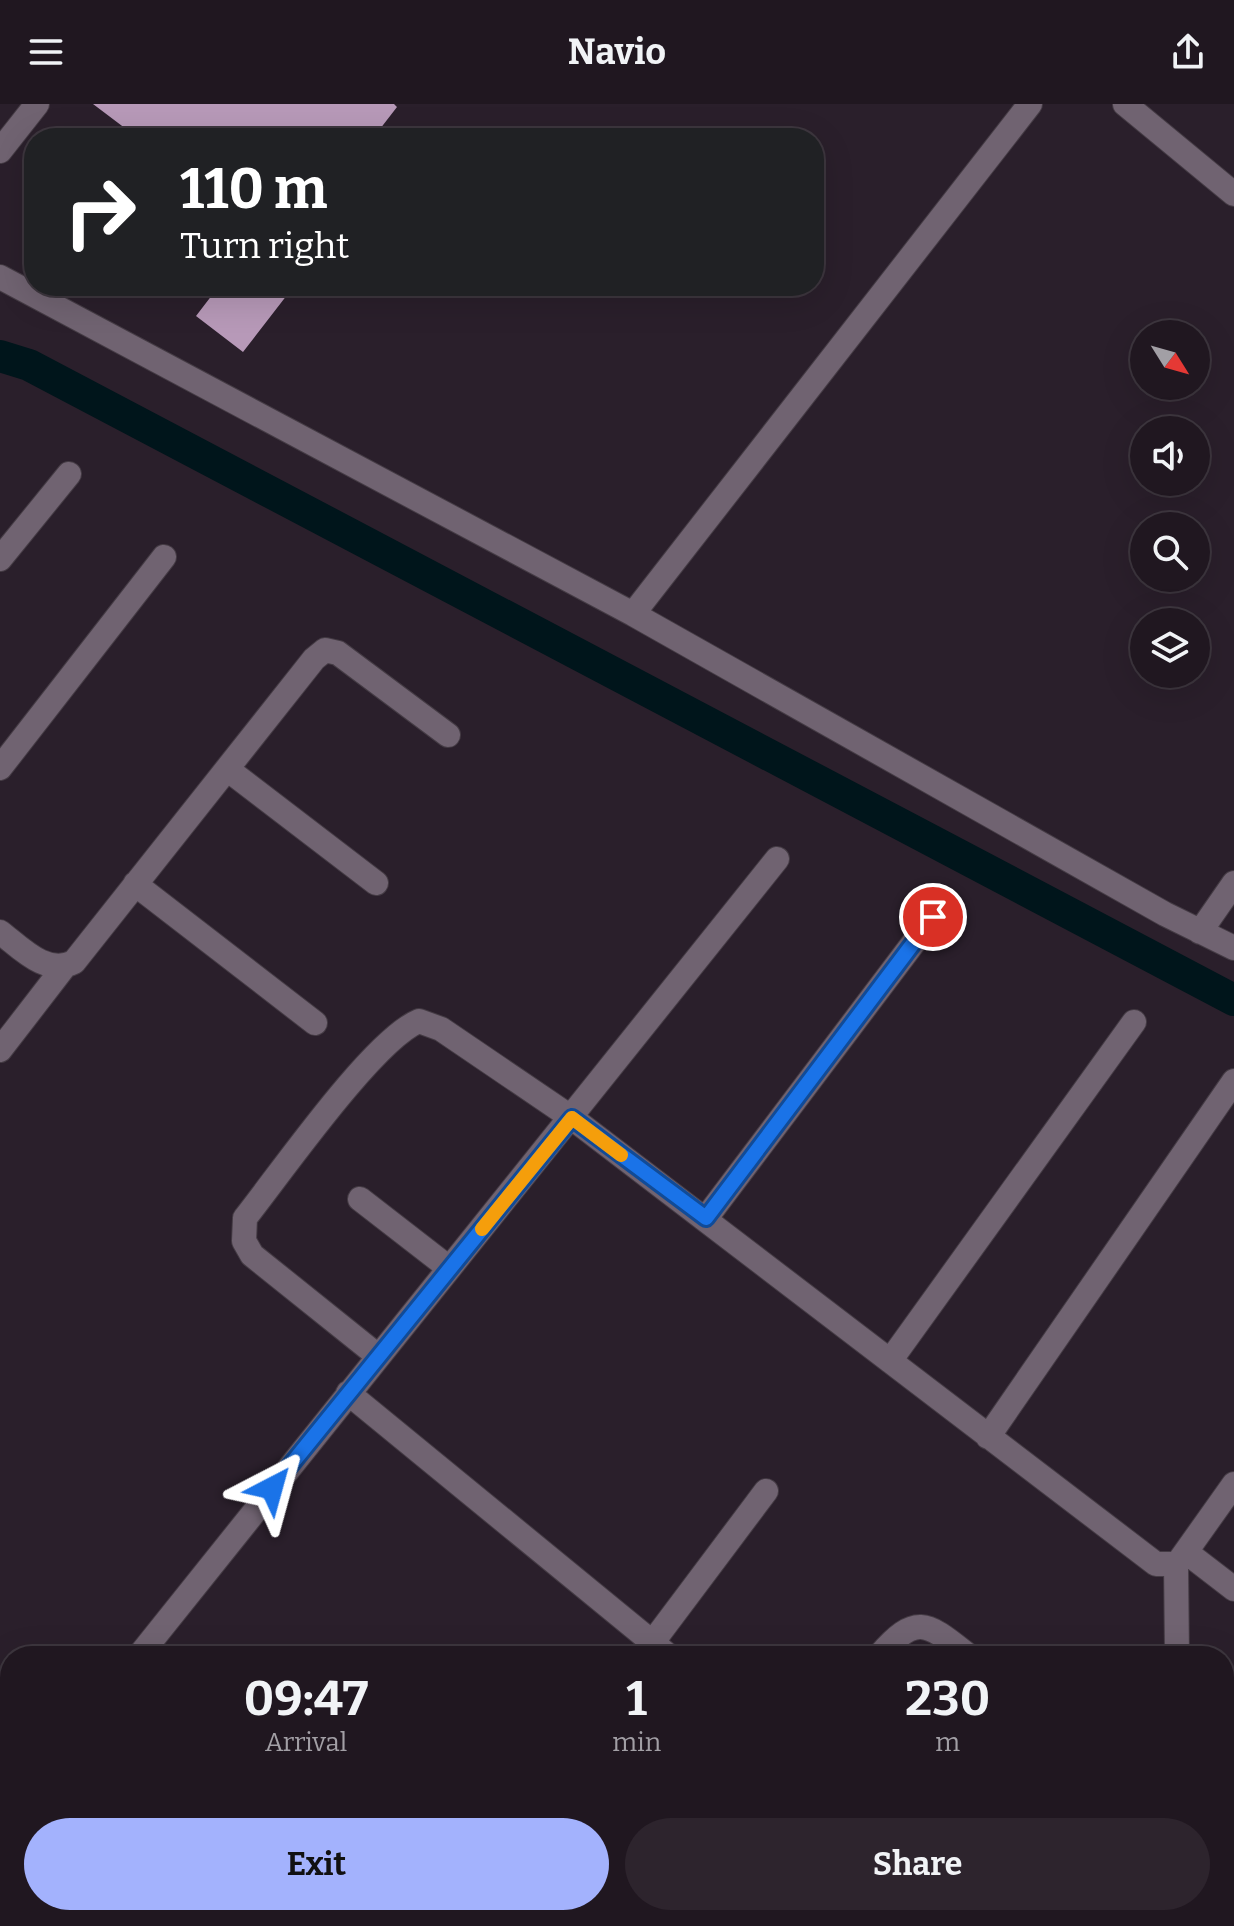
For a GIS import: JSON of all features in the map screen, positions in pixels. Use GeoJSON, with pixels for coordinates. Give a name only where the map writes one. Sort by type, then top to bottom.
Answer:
{"type":"FeatureCollection","features":[{"type":"Feature","properties":{"kind":"lane"},"geometry":{"type":"LineString","coordinates":[[0,151],[37,104]]}},
{"type":"Feature","properties":{"kind":"lane"},"geometry":{"type":"LineString","coordinates":[[633,614],[1030,104]]}},
{"type":"Feature","properties":{"kind":"lane"},"geometry":{"type":"LineString","coordinates":[[1125,104],[1234,194]]}},
{"type":"Feature","properties":{"kind":"lane"},"geometry":{"type":"LineString","coordinates":[[0,277],[24,290]]}},
{"type":"Feature","properties":{"kind":"lane"},"geometry":{"type":"LineString","coordinates":[[36,296],[633,614],[1200,932],[1234,948]]}},
{"type":"Feature","properties":{"kind":"lane"},"geometry":{"type":"LineString","coordinates":[[0,559],[69,474]]}},
{"type":"Feature","properties":{"kind":"lane"},"geometry":{"type":"LineString","coordinates":[[0,768],[164,557]]}},
{"type":"Feature","properties":{"kind":"lane"},"geometry":{"type":"LineString","coordinates":[[0,1050],[64,967],[74,962],[314,659],[325,650],[338,653],[448,735]]}},
{"type":"Feature","properties":{"kind":"lane"},"geometry":{"type":"LineString","coordinates":[[227,769],[376,883]]}},
{"type":"Feature","properties":{"kind":"lane"},"geometry":{"type":"LineString","coordinates":[[147,1646],[777,859]]}},
{"type":"Feature","properties":{"kind":"lane"},"geometry":{"type":"LineString","coordinates":[[1200,932],[1234,883]]}},
{"type":"Feature","properties":{"kind":"lane"},"geometry":{"type":"LineString","coordinates":[[135,884],[315,1023]]}},
{"type":"Feature","properties":{"kind":"lane"},"geometry":{"type":"LineString","coordinates":[[706,1218],[933,917]]}},
{"type":"Feature","properties":{"kind":"lane"},"geometry":{"type":"LineString","coordinates":[[0,932],[43,963],[64,967]]}},
{"type":"Feature","properties":{"kind":"lane"},"geometry":{"type":"LineString","coordinates":[[378,1356],[252,1255],[242,1228],[245,1218],[364,1069],[402,1030],[419,1021],[432,1024],[572,1118],[1147,1559],[1156,1564],[1181,1558],[1234,1589]]}},
{"type":"Feature","properties":{"kind":"lane"},"geometry":{"type":"LineString","coordinates":[[890,1361],[1134,1022]]}},
{"type":"Feature","properties":{"kind":"lane"},"geometry":{"type":"LineString","coordinates":[[988,1437],[1234,1081]]}},
{"type":"Feature","properties":{"kind":"lane"},"geometry":{"type":"LineString","coordinates":[[360,1199],[449,1268]]}},
{"type":"Feature","properties":{"kind":"lane"},"geometry":{"type":"LineString","coordinates":[[348,1393],[657,1646]]}},
{"type":"Feature","properties":{"kind":"lane"},"geometry":{"type":"LineString","coordinates":[[1177,1646],[1181,1558],[1234,1484]]}},
{"type":"Feature","properties":{"kind":"lane"},"geometry":{"type":"LineString","coordinates":[[663,1646],[766,1491]]}},
{"type":"Feature","properties":{"kind":"lane"},"geometry":{"type":"LineString","coordinates":[[888,1646],[897,1635],[914,1626],[932,1630],[955,1646]]}},
{"type":"Feature","properties":{"kind":"building"},"geometry":{"type":"Polygon","coordinates":[[[93,104],[394,104],[397,107],[381,128],[125,128],[93,104]]]}},
{"type":"Feature","properties":{"kind":"building"},"geometry":{"type":"Polygon","coordinates":[[[211,296],[286,296],[243,352],[196,316],[211,296]]]}},
{"type":"Feature","properties":{"kind":"waterway"},"geometry":{"type":"LineString","coordinates":[[0,356],[29,365],[1234,1000]]}},
{"type":"Feature","properties":{"kind":"slow traffic"},"geometry":{"type":"LineString","coordinates":[[482,1229],[572,1118],[621,1155]]}},
{"type":"Feature","properties":{"kind":"route"},"geometry":{"type":"LineString","coordinates":[[272,1488],[572,1118],[706,1218],[933,917]]}}]}
